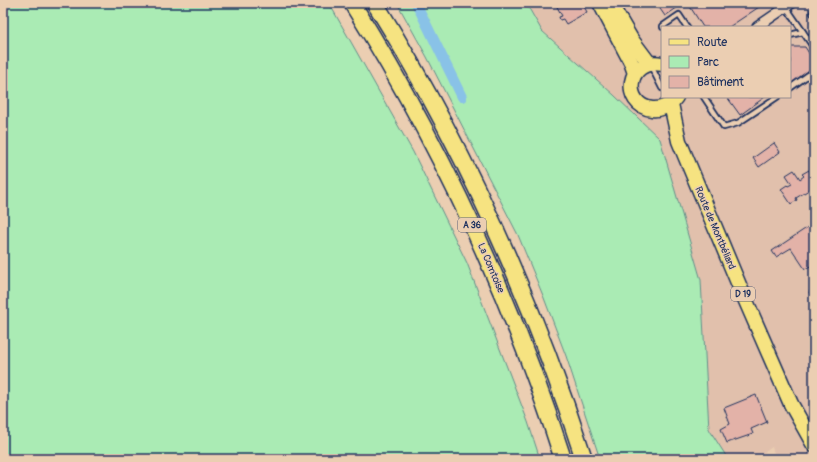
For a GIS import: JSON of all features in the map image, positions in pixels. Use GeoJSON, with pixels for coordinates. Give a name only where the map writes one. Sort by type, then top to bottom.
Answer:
{"type":"FeatureCollection","features":[{"type":"Feature","properties":{"kind":"highway","name":"La Comtoise"},"geometry":{"type":"LineString","coordinates":[[352,3],[396,76],[459,197],[485,254],[528,359],[563,459]]}},
{"type":"Feature","properties":{"kind":"highway","name":"La Comtoise"},"geometry":{"type":"LineString","coordinates":[[375,3],[405,54],[456,148],[503,246],[548,356],[584,459]]}},
{"type":"Feature","properties":{"kind":"main road"},"geometry":{"type":"LineString","coordinates":[[600,3],[636,73]]}},
{"type":"Feature","properties":{"kind":"main road"},"geometry":{"type":"LineString","coordinates":[[610,3],[631,39],[656,64],[639,69],[632,80],[633,94],[636,101],[648,109],[656,110],[664,108],[671,99]]}},
{"type":"Feature","properties":{"kind":"main road","name":"Route de Montbéliard"},"geometry":{"type":"LineString","coordinates":[[671,99],[679,141],[736,278],[791,404],[814,445]]}},
{"type":"Feature","properties":{"kind":"main road","name":"Route de Montbéliard"},"geometry":{"type":"LineString","coordinates":[[656,110],[679,141]]}},
{"type":"Feature","properties":{"kind":"street"},"geometry":{"type":"LineString","coordinates":[[758,26],[789,5]]}},
{"type":"Feature","properties":{"kind":"lane"},"geometry":{"type":"LineString","coordinates":[[812,3],[814,7],[814,14]]}},
{"type":"Feature","properties":{"kind":"lane"},"geometry":{"type":"LineString","coordinates":[[789,5],[803,32],[814,48]]}},
{"type":"Feature","properties":{"kind":"lane"},"geometry":{"type":"LineString","coordinates":[[663,26],[679,15],[686,26]]}},
{"type":"Feature","properties":{"kind":"lane"},"geometry":{"type":"LineString","coordinates":[[791,35],[803,32]]}},
{"type":"Feature","properties":{"kind":"lane"},"geometry":{"type":"LineString","coordinates":[[656,64],[661,84]]}},
{"type":"Feature","properties":{"kind":"lane"},"geometry":{"type":"LineString","coordinates":[[791,87],[814,72]]}},
{"type":"Feature","properties":{"kind":"lane"},"geometry":{"type":"LineString","coordinates":[[705,98],[724,127],[738,123],[776,98]]}},
{"type":"Feature","properties":{"kind":"shaded area"},"geometry":{"type":"Polygon","coordinates":[[[526,3],[814,3],[814,459],[776,459],[772,447],[755,459],[728,459],[709,429],[701,280],[614,95],[542,31],[526,3]]]}},
{"type":"Feature","properties":{"kind":"green space"},"geometry":{"type":"Polygon","coordinates":[[[3,3],[329,3],[413,152],[467,263],[528,422],[540,459],[3,459],[3,3]]]}},
{"type":"Feature","properties":{"kind":"green space"},"geometry":{"type":"Polygon","coordinates":[[[397,3],[526,3],[542,31],[614,95],[660,139],[701,280],[709,429],[728,459],[600,459],[566,356],[518,235],[427,57],[397,3]]]}},
{"type":"Feature","properties":{"kind":"building"},"geometry":{"type":"Polygon","coordinates":[[[555,3],[582,3],[587,12],[566,24],[563,19],[560,20],[559,17],[562,16],[555,3]]]}},
{"type":"Feature","properties":{"kind":"building"},"geometry":{"type":"Polygon","coordinates":[[[656,3],[684,3],[665,16],[656,3]]]}},
{"type":"Feature","properties":{"kind":"building"},"geometry":{"type":"Polygon","coordinates":[[[692,3],[765,3],[730,26],[702,26],[689,5],[692,3]]]}},
{"type":"Feature","properties":{"kind":"building"},"geometry":{"type":"Polygon","coordinates":[[[791,47],[805,47],[814,61],[814,68],[791,84],[791,47]]]}},
{"type":"Feature","properties":{"kind":"building"},"geometry":{"type":"Polygon","coordinates":[[[728,98],[764,98],[740,115],[728,98]]]}},
{"type":"Feature","properties":{"kind":"building"},"geometry":{"type":"Polygon","coordinates":[[[774,143],[780,152],[759,167],[753,158],[774,143]]]}},
{"type":"Feature","properties":{"kind":"building"},"geometry":{"type":"Polygon","coordinates":[[[794,170],[800,179],[804,176],[802,174],[809,170],[814,178],[814,189],[813,190],[812,188],[796,198],[797,200],[791,204],[781,189],[792,184],[786,175],[794,170]]]}},
{"type":"Feature","properties":{"kind":"building"},"geometry":{"type":"Polygon","coordinates":[[[814,223],[814,264],[805,269],[791,248],[776,257],[772,251],[814,223]]]}},
{"type":"Feature","properties":{"kind":"building"},"geometry":{"type":"Polygon","coordinates":[[[814,289],[814,301],[809,292],[814,289]]]}},
{"type":"Feature","properties":{"kind":"building"},"geometry":{"type":"Polygon","coordinates":[[[756,395],[767,422],[751,429],[753,434],[727,443],[721,429],[730,424],[724,408],[756,395]]]}},
{"type":"Feature","properties":{"kind":"waterway"},"geometry":{"type":"LineString","coordinates":[[416,3],[462,97]]}}]}
